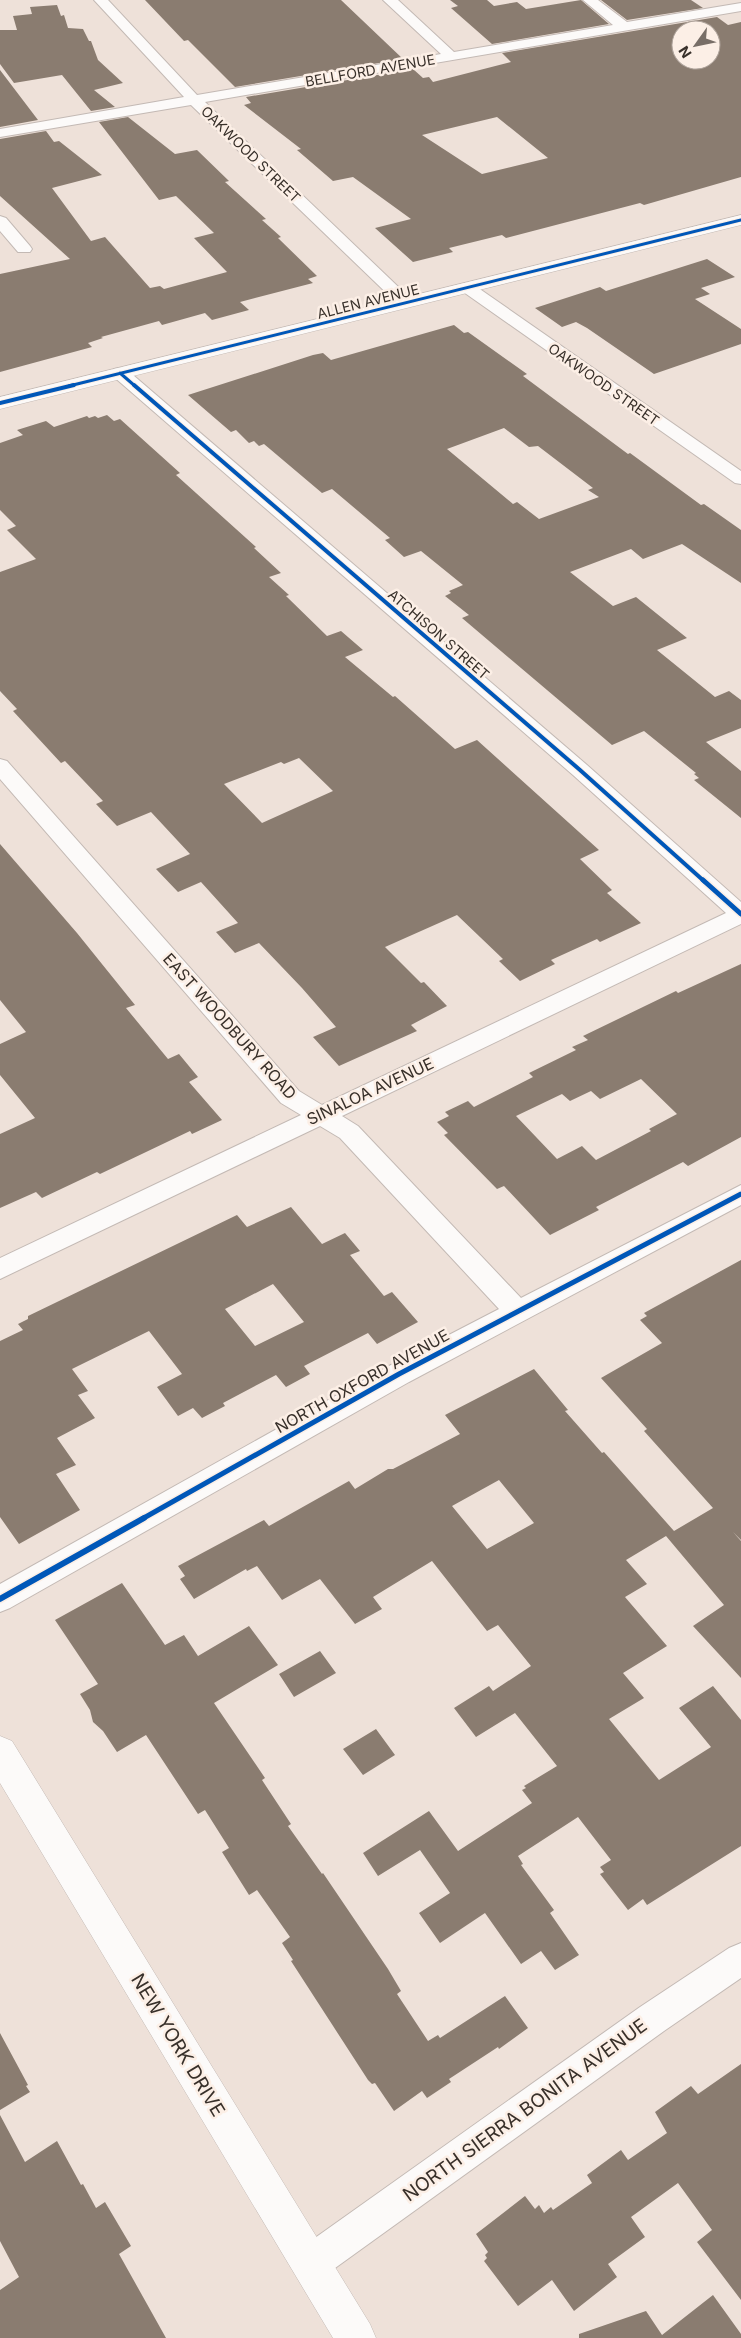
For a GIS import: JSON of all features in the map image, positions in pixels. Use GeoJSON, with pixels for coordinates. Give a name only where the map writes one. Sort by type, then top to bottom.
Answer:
{"type":"FeatureCollection","features":[{"type":"Feature","properties":{"kind":"street","name":"OAKWOOD STREET"},"geometry":{"type":"LineString","coordinates":[[101,0],[195,101],[406,303]]}},
{"type":"Feature","properties":{"kind":"street"},"geometry":{"type":"LineString","coordinates":[[390,0],[451,56]]}},
{"type":"Feature","properties":{"kind":"street"},"geometry":{"type":"LineString","coordinates":[[590,0],[624,27]]}},
{"type":"Feature","properties":{"kind":"street","name":"BELLFORD AVENUE"},"geometry":{"type":"LineString","coordinates":[[0,133],[741,7]]}},
{"type":"Feature","properties":{"kind":"street","name":"ALLEN AVENUE"},"geometry":{"type":"LineString","coordinates":[[0,402],[741,220]]}},
{"type":"Feature","properties":{"kind":"street"},"geometry":{"type":"LineString","coordinates":[[0,221],[24,249]]}},
{"type":"Feature","properties":{"kind":"street","name":"OAKWOOD STREET"},"geometry":{"type":"LineString","coordinates":[[468,288],[741,479]]}},
{"type":"Feature","properties":{"kind":"street","name":"ATCHISON STREET"},"geometry":{"type":"LineString","coordinates":[[120,373],[580,770],[741,915]]}},
{"type":"Feature","properties":{"kind":"street","name":"EAST WOODBURY ROAD"},"geometry":{"type":"LineString","coordinates":[[0,766],[290,1097],[349,1132],[517,1311]]}},
{"type":"Feature","properties":{"kind":"street","name":"SINALOA AVENUE"},"geometry":{"type":"LineString","coordinates":[[0,1269],[741,915]]}},
{"type":"Feature","properties":{"kind":"street","name":"NORTH OXFORD AVENUE"},"geometry":{"type":"LineString","coordinates":[[0,1598],[399,1374],[741,1194]]}},
{"type":"Feature","properties":{"kind":"street","name":"NEW YORK DRIVE"},"geometry":{"type":"LineString","coordinates":[[0,1752],[356,2338]]}},
{"type":"Feature","properties":{"kind":"street","name":"NORTH SIERRA BONITA AVENUE"},"geometry":{"type":"LineString","coordinates":[[312,2263],[652,2019],[741,1960]]}},
{"type":"Feature","properties":{"kind":"building"},"geometry":{"type":"Polygon","coordinates":[[[145,0],[341,0],[403,59],[235,87],[188,40],[184,41],[145,0]]]}},
{"type":"Feature","properties":{"kind":"building"},"geometry":{"type":"Polygon","coordinates":[[[450,0],[487,0],[494,6],[517,2],[526,9],[581,0],[609,24],[492,44],[451,8],[458,6],[450,0]]]}},
{"type":"Feature","properties":{"kind":"building"},"geometry":{"type":"Polygon","coordinates":[[[601,0],[691,0],[703,8],[627,20],[601,0]]]}},
{"type":"Feature","properties":{"kind":"building"},"geometry":{"type":"Polygon","coordinates":[[[57,5],[61,16],[64,15],[68,28],[83,29],[89,41],[91,41],[98,60],[123,83],[94,90],[115,107],[91,111],[62,75],[14,83],[0,64],[0,30],[17,30],[13,16],[32,14],[30,7],[57,5]]]}},
{"type":"Feature","properties":{"kind":"building"},"geometry":{"type":"Polygon","coordinates":[[[717,17],[728,25],[741,22],[741,177],[644,205],[640,203],[506,238],[502,235],[449,248],[453,252],[413,262],[375,228],[411,219],[353,177],[333,181],[297,150],[301,149],[244,105],[251,103],[246,97],[413,69],[423,78],[429,77],[433,82],[511,62],[502,53],[671,25],[671,70],[721,70],[721,20],[699,20],[717,17]],[[497,117],[422,135],[482,174],[548,158],[497,117]]]}},
{"type":"Feature","properties":{"kind":"building"},"geometry":{"type":"Polygon","coordinates":[[[0,70],[38,120],[0,127],[0,70]]]}},
{"type":"Feature","properties":{"kind":"building"},"geometry":{"type":"Polygon","coordinates":[[[128,117],[175,154],[197,150],[229,181],[225,182],[266,219],[262,220],[281,237],[278,238],[317,276],[308,279],[313,283],[240,302],[249,310],[212,320],[205,313],[162,325],[159,321],[101,337],[103,338],[88,343],[92,347],[0,372],[0,274],[70,259],[0,196],[0,139],[46,131],[54,142],[59,141],[102,175],[52,188],[91,241],[105,237],[150,288],[160,286],[164,289],[227,272],[194,238],[214,233],[176,196],[159,200],[99,122],[128,117]]]}},
{"type":"Feature","properties":{"kind":"building"},"geometry":{"type":"Polygon","coordinates":[[[707,259],[735,277],[701,288],[710,294],[695,299],[741,329],[741,344],[654,374],[587,328],[576,322],[562,327],[535,308],[600,287],[606,291],[707,259]]]}},
{"type":"Feature","properties":{"kind":"building"},"geometry":{"type":"Polygon","coordinates":[[[454,325],[464,333],[468,332],[527,374],[523,376],[628,454],[630,453],[701,505],[704,504],[741,530],[741,583],[682,544],[643,559],[631,549],[570,572],[613,606],[636,597],[687,638],[657,650],[715,697],[729,691],[741,700],[741,728],[706,742],[741,771],[741,818],[694,780],[699,778],[694,774],[696,773],[644,731],[612,745],[462,618],[469,615],[445,596],[451,593],[449,591],[463,585],[421,551],[404,557],[385,540],[390,538],[332,489],[322,493],[264,444],[259,446],[254,441],[249,443],[236,430],[231,432],[188,395],[313,355],[323,353],[331,360],[454,325]],[[504,428],[447,449],[513,504],[517,502],[539,519],[599,497],[588,490],[593,488],[538,446],[529,447],[504,428]]]}},
{"type":"Feature","properties":{"kind":"building"},"geometry":{"type":"Polygon","coordinates":[[[107,415],[114,421],[120,419],[180,473],[176,475],[256,547],[254,548],[281,573],[269,577],[289,595],[286,596],[327,636],[341,631],[363,650],[345,657],[393,697],[395,696],[455,749],[477,740],[599,850],[580,859],[612,890],[607,893],[641,923],[600,942],[597,939],[551,960],[555,964],[520,981],[499,961],[503,959],[457,915],[385,947],[421,983],[424,982],[447,1006],[411,1025],[417,1031],[339,1066],[313,1037],[336,1027],[302,988],[259,943],[235,953],[216,932],[238,923],[201,882],[178,892],[156,869],[190,854],[151,812],[117,826],[96,804],[103,801],[65,761],[61,763],[13,711],[17,709],[0,691],[0,572],[36,559],[7,530],[16,526],[0,510],[0,443],[23,435],[17,430],[46,421],[54,427],[87,416],[89,418],[95,416],[98,418],[107,415]],[[299,758],[284,764],[281,762],[224,784],[262,823],[333,791],[299,758]]]}},
{"type":"Feature","properties":{"kind":"building"},"geometry":{"type":"Polygon","coordinates":[[[0,844],[77,933],[135,1005],[126,1008],[168,1059],[179,1054],[198,1077],[189,1082],[222,1120],[192,1134],[190,1131],[100,1174],[97,1172],[42,1198],[36,1192],[0,1208],[0,1134],[35,1118],[0,1075],[0,1044],[26,1032],[0,1000],[0,844]]]}},
{"type":"Feature","properties":{"kind":"building"},"geometry":{"type":"Polygon","coordinates":[[[741,964],[741,1137],[688,1166],[683,1162],[596,1207],[599,1210],[550,1235],[504,1186],[497,1189],[444,1135],[448,1133],[437,1122],[449,1116],[445,1112],[468,1101],[474,1107],[533,1077],[529,1073],[576,1050],[572,1047],[588,1040],[583,1036],[676,991],[678,993],[741,964]],[[641,1079],[600,1099],[591,1091],[570,1101],[562,1094],[516,1116],[557,1159],[582,1146],[596,1160],[651,1131],[649,1129],[677,1114],[641,1079]]]}},
{"type":"Feature","properties":{"kind":"building"},"geometry":{"type":"Polygon","coordinates":[[[291,1207],[322,1244],[345,1233],[360,1251],[350,1255],[384,1296],[392,1292],[418,1322],[377,1344],[368,1333],[304,1366],[310,1374],[286,1387],[276,1375],[223,1403],[225,1406],[202,1418],[193,1408],[178,1416],[157,1387],[182,1374],[149,1331],[72,1369],[88,1391],[78,1395],[95,1418],[57,1438],[76,1465],[56,1474],[80,1510],[19,1544],[0,1517],[0,1341],[23,1330],[18,1324],[28,1319],[28,1316],[237,1215],[247,1227],[291,1207]],[[273,1284],[225,1309],[255,1346],[304,1322],[273,1284]]]}},
{"type":"Feature","properties":{"kind":"building"},"geometry":{"type":"Polygon","coordinates":[[[741,1260],[741,1540],[733,1532],[741,1541],[741,1678],[693,1626],[724,1605],[666,1536],[626,1560],[647,1584],[625,1597],[667,1646],[623,1673],[644,1698],[609,1719],[659,1780],[711,1747],[679,1708],[713,1686],[741,1720],[741,1846],[647,1905],[643,1899],[628,1910],[600,1874],[604,1872],[600,1867],[611,1860],[578,1817],[518,1856],[523,1864],[521,1865],[554,1910],[550,1913],[579,1955],[555,1970],[541,1951],[521,1964],[485,1913],[440,1943],[419,1913],[450,1893],[420,1850],[378,1876],[363,1853],[429,1811],[458,1851],[532,1803],[522,1790],[526,1788],[524,1786],[557,1766],[515,1713],[476,1737],[454,1708],[489,1686],[493,1691],[531,1666],[498,1625],[487,1631],[432,1561],[373,1597],[382,1609],[355,1624],[320,1579],[282,1600],[257,1566],[247,1571],[246,1569],[194,1599],[180,1579],[185,1576],[178,1566],[264,1520],[269,1526],[349,1481],[355,1489],[388,1469],[393,1469],[460,1434],[445,1415],[534,1369],[568,1410],[565,1411],[674,1531],[713,1508],[644,1431],[647,1429],[601,1378],[662,1343],[640,1320],[647,1316],[644,1313],[741,1260]],[[499,1480],[452,1506],[487,1549],[534,1523],[499,1480]]]}},
{"type":"Feature","properties":{"kind":"building"},"geometry":{"type":"Polygon","coordinates":[[[122,1583],[165,1645],[184,1635],[198,1656],[249,1626],[278,1665],[214,1703],[265,1778],[262,1780],[291,1824],[288,1826],[323,1873],[388,1969],[401,1991],[397,1994],[428,2041],[438,2035],[440,2038],[505,1996],[528,2028],[499,2049],[498,2047],[449,2079],[451,2082],[427,2098],[422,2091],[394,2111],[375,2083],[372,2084],[368,2080],[291,1961],[293,1960],[282,1943],[290,1937],[257,1890],[249,1895],[222,1852],[229,1848],[205,1810],[198,1814],[146,1735],[117,1752],[103,1731],[93,1722],[90,1710],[80,1694],[98,1684],[55,1620],[122,1583]]]}},
{"type":"Feature","properties":{"kind":"building"},"geometry":{"type":"Polygon","coordinates":[[[320,1651],[336,1673],[294,1697],[279,1674],[320,1651]]]}},
{"type":"Feature","properties":{"kind":"building"},"geometry":{"type":"Polygon","coordinates":[[[376,1729],[395,1755],[363,1775],[343,1749],[376,1729]]]}},
{"type":"Feature","properties":{"kind":"building"},"geometry":{"type":"Polygon","coordinates":[[[0,2033],[30,2092],[0,2110],[0,2033]]]}},
{"type":"Feature","properties":{"kind":"building"},"geometry":{"type":"Polygon","coordinates":[[[741,2064],[741,2300],[697,2242],[712,2230],[678,2183],[631,2217],[645,2237],[608,2264],[617,2277],[574,2311],[552,2280],[518,2306],[484,2261],[487,2258],[485,2255],[488,2252],[476,2234],[525,2196],[535,2209],[539,2205],[544,2213],[551,2207],[553,2210],[592,2183],[587,2175],[621,2150],[628,2160],[667,2133],[655,2112],[691,2086],[698,2094],[741,2064]]]}},
{"type":"Feature","properties":{"kind":"building"},"geometry":{"type":"Polygon","coordinates":[[[0,2115],[25,2162],[57,2141],[96,2208],[105,2202],[131,2246],[119,2254],[166,2338],[0,2338],[0,2290],[19,2277],[0,2241],[0,2115]]]}},
{"type":"Feature","properties":{"kind":"building"},"geometry":{"type":"Polygon","coordinates":[[[713,2295],[741,2334],[741,2338],[579,2338],[579,2334],[646,2311],[662,2335],[713,2295]]]}},
{"type":"Feature","properties":{"kind":"cycle path"},"geometry":{"type":"LineString","coordinates":[[0,403],[741,220]]}},
{"type":"Feature","properties":{"kind":"cycle path"},"geometry":{"type":"LineString","coordinates":[[120,373],[580,770],[741,914]]}},
{"type":"Feature","properties":{"kind":"cycle path"},"geometry":{"type":"LineString","coordinates":[[0,1599],[399,1374],[741,1194]]}}]}
